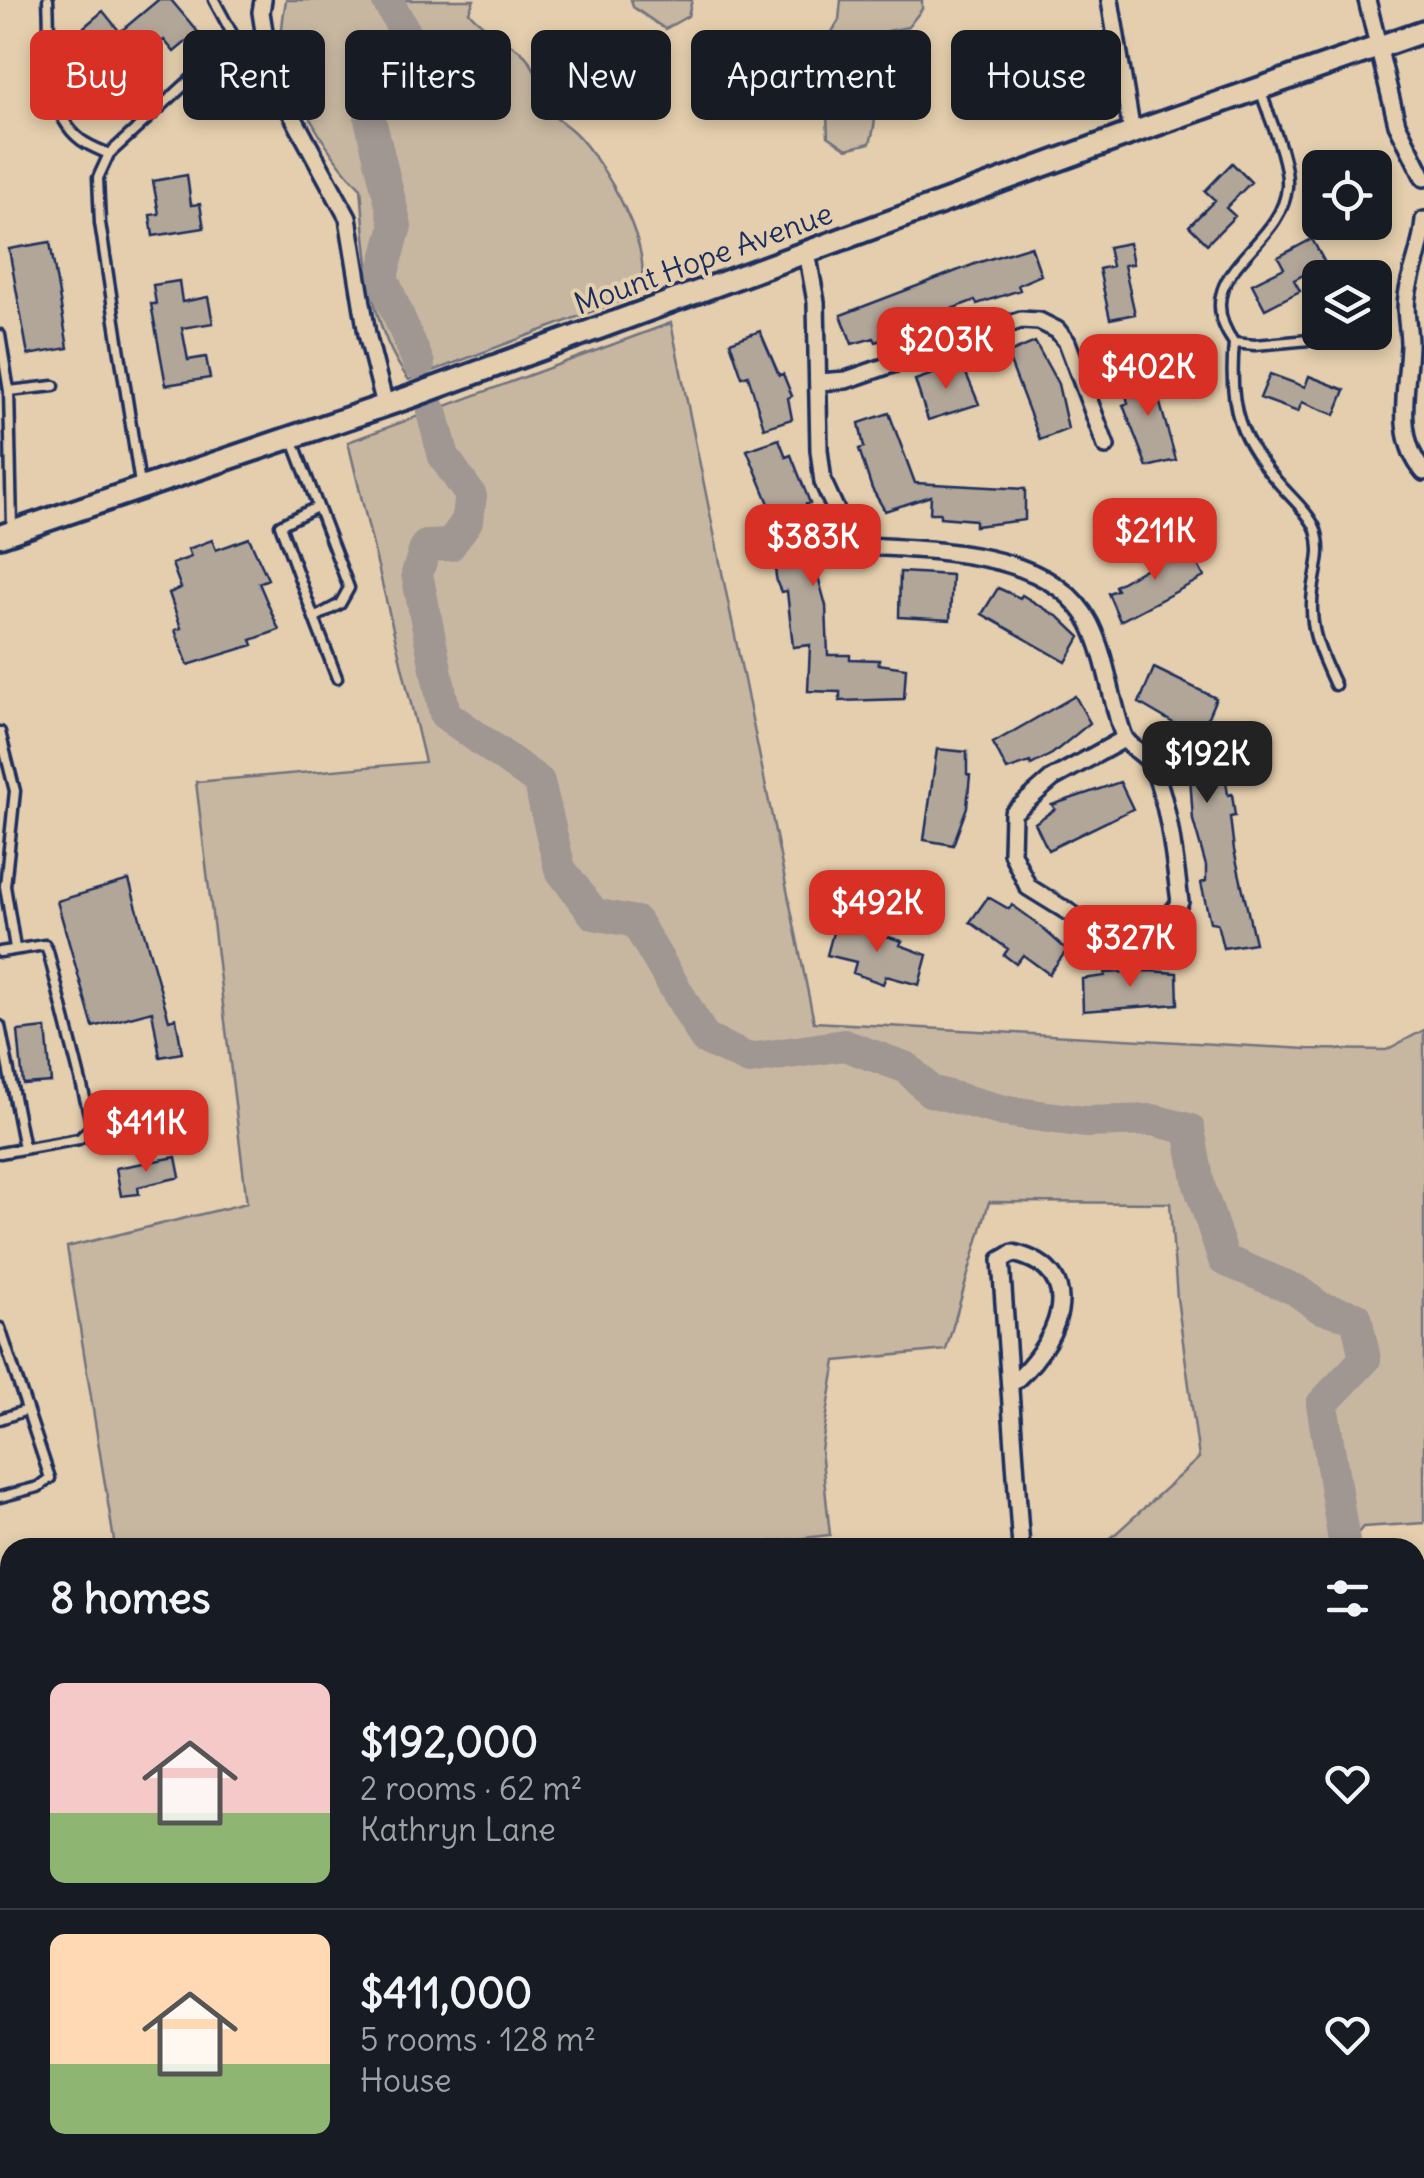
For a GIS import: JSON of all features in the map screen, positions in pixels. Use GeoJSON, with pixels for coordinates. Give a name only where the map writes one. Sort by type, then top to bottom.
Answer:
{"type":"FeatureCollection","features":[{"type":"Feature","properties":{"kind":"street"},"geometry":{"type":"LineString","coordinates":[[1110,0],[1132,133]]}},
{"type":"Feature","properties":{"kind":"street"},"geometry":{"type":"LineString","coordinates":[[1367,0],[1397,124],[1424,178]]}},
{"type":"Feature","properties":{"kind":"street","name":"Mount Hope Avenue"},"geometry":{"type":"LineString","coordinates":[[6,534],[384,405],[1424,31]]}},
{"type":"Feature","properties":{"kind":"street"},"geometry":{"type":"LineString","coordinates":[[295,120],[348,218],[367,334],[384,405]]}},
{"type":"Feature","properties":{"kind":"street"},"geometry":{"type":"LineString","coordinates":[[1424,220],[1421,252],[1406,298],[1409,343],[1403,410],[1410,450],[1424,472]]}},
{"type":"Feature","properties":{"kind":"street"},"geometry":{"type":"LineString","coordinates":[[807,252],[816,302],[818,450],[823,482],[852,545],[1002,558],[1053,584],[1088,619],[1106,663],[1124,739],[1151,762],[1170,826],[1180,902],[1154,938],[1104,934],[1028,887],[1012,852],[1013,814],[1053,778],[1124,739]]}},
{"type":"Feature","properties":{"kind":"street"},"geometry":{"type":"LineString","coordinates":[[820,382],[846,380],[998,326],[1022,320],[1039,322],[1057,330],[1067,342],[1106,446]]}},
{"type":"Feature","properties":{"kind":"street"},"geometry":{"type":"LineString","coordinates":[[1010,1385],[1042,1355],[1060,1302],[1056,1276],[1040,1259],[1013,1253],[1001,1260],[1010,1385],[1021,1538]]}},
{"type":"Feature","properties":{"kind":"lane"},"geometry":{"type":"LineString","coordinates":[[48,0],[54,93],[62,120],[81,140],[109,154]]}},
{"type":"Feature","properties":{"kind":"lane"},"geometry":{"type":"LineString","coordinates":[[214,0],[229,30]]}},
{"type":"Feature","properties":{"kind":"lane"},"geometry":{"type":"LineString","coordinates":[[141,488],[100,223],[98,178],[109,154],[183,86]]}},
{"type":"Feature","properties":{"kind":"lane"},"geometry":{"type":"LineString","coordinates":[[1260,89],[1287,187],[1276,218],[1236,264],[1218,301],[1221,326],[1234,343],[1230,385],[1239,427],[1259,462],[1315,527],[1320,558],[1313,593],[1314,641],[1335,685]]}},
{"type":"Feature","properties":{"kind":"lane"},"geometry":{"type":"LineString","coordinates":[[0,335],[9,392],[6,534]]}},
{"type":"Feature","properties":{"kind":"lane"},"geometry":{"type":"LineString","coordinates":[[1234,343],[1302,341]]}},
{"type":"Feature","properties":{"kind":"lane"},"geometry":{"type":"LineString","coordinates":[[9,392],[54,386]]}},
{"type":"Feature","properties":{"kind":"lane"},"geometry":{"type":"LineString","coordinates":[[292,437],[349,588],[340,604],[314,618]]}},
{"type":"Feature","properties":{"kind":"lane"},"geometry":{"type":"LineString","coordinates":[[318,507],[280,525],[337,678]]}},
{"type":"Feature","properties":{"kind":"lane"},"geometry":{"type":"LineString","coordinates":[[0,732],[15,791],[5,886],[15,948]]}},
{"type":"Feature","properties":{"kind":"lane"},"geometry":{"type":"LineString","coordinates":[[0,952],[45,945],[92,1126],[79,1139],[0,1152]]}},
{"type":"Feature","properties":{"kind":"lane"},"geometry":{"type":"LineString","coordinates":[[0,1026],[24,1148]]}},
{"type":"Feature","properties":{"kind":"lane"},"geometry":{"type":"LineString","coordinates":[[0,1328],[50,1478],[38,1488],[0,1497]]}},
{"type":"Feature","properties":{"kind":"lane"},"geometry":{"type":"LineString","coordinates":[[0,1419],[27,1410]]}},
{"type":"Feature","properties":{"kind":"shaded area"},"geometry":{"type":"Polygon","coordinates":[[[286,0],[474,0],[469,12],[490,30],[345,30],[345,120],[511,120],[511,44],[531,65],[531,120],[558,120],[574,132],[600,164],[626,210],[641,258],[642,279],[636,295],[409,380],[395,358],[377,312],[361,188],[335,158],[311,120],[325,120],[325,30],[282,30],[286,0]]]}},
{"type":"Feature","properties":{"kind":"shaded area"},"geometry":{"type":"Polygon","coordinates":[[[631,0],[692,0],[688,16],[665,29],[633,7],[631,0]]]}},
{"type":"Feature","properties":{"kind":"shaded area"},"geometry":{"type":"Polygon","coordinates":[[[841,0],[922,0],[922,9],[908,27],[833,30],[839,20],[841,0]]]}},
{"type":"Feature","properties":{"kind":"shaded area"},"geometry":{"type":"Polygon","coordinates":[[[827,120],[875,120],[870,143],[847,149],[828,136],[827,120]]]}},
{"type":"Feature","properties":{"kind":"shaded area"},"geometry":{"type":"Polygon","coordinates":[[[671,323],[814,1022],[1307,1049],[1386,1050],[1424,1030],[1424,1523],[1363,1527],[1354,1538],[1111,1538],[1199,1458],[1177,1298],[1170,1203],[989,1202],[946,1350],[836,1361],[821,1450],[830,1535],[114,1538],[67,1247],[247,1203],[196,782],[425,762],[348,442],[671,323]]]}},
{"type":"Feature","properties":{"kind":"building"},"geometry":{"type":"Polygon","coordinates":[[[158,0],[171,0],[196,30],[183,30],[183,44],[174,52],[163,41],[163,30],[122,30],[158,0]]]}},
{"type":"Feature","properties":{"kind":"building"},"geometry":{"type":"Polygon","coordinates":[[[103,11],[118,30],[87,30],[84,27],[103,11]]]}},
{"type":"Feature","properties":{"kind":"building"},"geometry":{"type":"Polygon","coordinates":[[[1232,163],[1251,182],[1226,208],[1235,216],[1207,244],[1189,226],[1215,200],[1205,191],[1232,163]]]}},
{"type":"Feature","properties":{"kind":"building"},"geometry":{"type":"Polygon","coordinates":[[[187,175],[191,205],[200,204],[204,228],[153,236],[150,215],[159,214],[153,181],[187,175]]]}},
{"type":"Feature","properties":{"kind":"building"},"geometry":{"type":"Polygon","coordinates":[[[1313,240],[1323,260],[1302,260],[1302,276],[1294,280],[1300,291],[1265,309],[1252,284],[1284,268],[1278,257],[1313,240]]]}},
{"type":"Feature","properties":{"kind":"building"},"geometry":{"type":"Polygon","coordinates":[[[50,242],[68,348],[28,355],[9,249],[50,242]]]}},
{"type":"Feature","properties":{"kind":"building"},"geometry":{"type":"Polygon","coordinates":[[[1129,243],[1133,264],[1124,265],[1135,314],[1110,319],[1099,269],[1112,266],[1108,247],[1129,243]]]}},
{"type":"Feature","properties":{"kind":"building"},"geometry":{"type":"Polygon","coordinates":[[[1031,246],[1041,275],[1018,285],[1020,290],[977,304],[975,300],[930,317],[918,325],[920,330],[899,338],[897,334],[876,342],[874,338],[852,344],[841,315],[1031,246]]]}},
{"type":"Feature","properties":{"kind":"building"},"geometry":{"type":"Polygon","coordinates":[[[179,281],[182,302],[208,297],[213,323],[182,328],[188,360],[206,357],[210,378],[166,385],[151,304],[156,304],[153,285],[179,281]]]}},
{"type":"Feature","properties":{"kind":"building"},"geometry":{"type":"Polygon","coordinates":[[[760,331],[792,396],[788,398],[792,419],[764,428],[748,375],[742,377],[730,342],[760,331]]]}},
{"type":"Feature","properties":{"kind":"building"},"geometry":{"type":"Polygon","coordinates":[[[1035,342],[1058,384],[1068,429],[1040,440],[1007,354],[1035,342]]]}},
{"type":"Feature","properties":{"kind":"building"},"geometry":{"type":"Polygon","coordinates":[[[962,364],[979,404],[928,420],[915,380],[962,364]]]}},
{"type":"Feature","properties":{"kind":"building"},"geometry":{"type":"Polygon","coordinates":[[[1150,368],[1176,460],[1147,467],[1123,405],[1128,403],[1122,378],[1150,368]]]}},
{"type":"Feature","properties":{"kind":"building"},"geometry":{"type":"Polygon","coordinates":[[[1270,374],[1305,387],[1309,376],[1345,390],[1335,415],[1302,402],[1298,412],[1260,398],[1270,374]]]}},
{"type":"Feature","properties":{"kind":"building"},"geometry":{"type":"Polygon","coordinates":[[[889,413],[915,483],[1025,489],[1025,520],[975,526],[975,520],[930,513],[931,496],[885,511],[872,489],[859,449],[864,447],[859,423],[889,413]]]}},
{"type":"Feature","properties":{"kind":"building"},"geometry":{"type":"Polygon","coordinates":[[[779,439],[786,457],[791,455],[810,503],[806,504],[810,527],[802,530],[806,561],[811,570],[816,569],[826,606],[828,655],[850,655],[850,659],[879,660],[878,664],[906,668],[904,699],[840,701],[840,692],[808,691],[810,645],[793,647],[787,591],[781,592],[777,583],[773,556],[779,555],[771,530],[779,528],[747,450],[779,439]]]}},
{"type":"Feature","properties":{"kind":"building"},"geometry":{"type":"Polygon","coordinates":[[[249,538],[268,579],[259,583],[279,630],[251,640],[253,645],[188,665],[175,630],[181,628],[169,593],[181,588],[172,564],[191,557],[188,549],[212,540],[216,550],[249,538]]]}},
{"type":"Feature","properties":{"kind":"building"},"geometry":{"type":"Polygon","coordinates":[[[1190,549],[1204,577],[1120,621],[1108,593],[1154,564],[1152,560],[1190,549]]]}},
{"type":"Feature","properties":{"kind":"building"},"geometry":{"type":"Polygon","coordinates":[[[900,572],[952,575],[950,620],[899,617],[900,572]]]}},
{"type":"Feature","properties":{"kind":"building"},"geometry":{"type":"Polygon","coordinates":[[[998,588],[1020,598],[1022,595],[1060,618],[1080,637],[1066,662],[982,614],[998,588]]]}},
{"type":"Feature","properties":{"kind":"building"},"geometry":{"type":"Polygon","coordinates":[[[1154,668],[1216,698],[1193,751],[1221,746],[1235,816],[1230,817],[1234,850],[1255,943],[1223,948],[1217,923],[1210,922],[1201,883],[1206,881],[1206,866],[1193,820],[1187,731],[1139,703],[1154,668]]]}},
{"type":"Feature","properties":{"kind":"building"},"geometry":{"type":"Polygon","coordinates":[[[1075,696],[1090,723],[1052,754],[1031,765],[1030,762],[1007,770],[993,743],[1075,696]]]}},
{"type":"Feature","properties":{"kind":"building"},"geometry":{"type":"Polygon","coordinates":[[[937,749],[967,752],[967,807],[953,845],[924,840],[937,749]]]}},
{"type":"Feature","properties":{"kind":"building"},"geometry":{"type":"Polygon","coordinates":[[[1120,782],[1133,809],[1048,850],[1035,823],[1055,809],[1052,805],[1120,782]]]}},
{"type":"Feature","properties":{"kind":"building"},"geometry":{"type":"Polygon","coordinates":[[[129,880],[169,1020],[176,1018],[182,1053],[160,1057],[152,1011],[93,1027],[57,901],[129,880]]]}},
{"type":"Feature","properties":{"kind":"building"},"geometry":{"type":"Polygon","coordinates":[[[988,897],[1009,909],[1012,905],[1067,950],[1049,974],[1023,955],[1016,964],[1004,955],[1008,949],[970,922],[988,897]]]}},
{"type":"Feature","properties":{"kind":"building"},"geometry":{"type":"Polygon","coordinates":[[[835,925],[876,929],[875,933],[902,941],[900,945],[927,955],[919,985],[886,976],[883,984],[853,973],[856,962],[827,955],[835,925]]]}},
{"type":"Feature","properties":{"kind":"building"},"geometry":{"type":"Polygon","coordinates":[[[1105,973],[1177,973],[1178,1004],[1083,1011],[1082,979],[1105,973]]]}},
{"type":"Feature","properties":{"kind":"building"},"geometry":{"type":"Polygon","coordinates":[[[46,1028],[51,1082],[23,1084],[18,1031],[46,1028]]]}},
{"type":"Feature","properties":{"kind":"building"},"geometry":{"type":"Polygon","coordinates":[[[176,1157],[180,1177],[138,1187],[139,1194],[121,1196],[116,1168],[176,1157]]]}},
{"type":"Feature","properties":{"kind":"waterway"},"geometry":{"type":"LineString","coordinates":[[387,0],[405,32],[378,71],[370,119],[396,226],[382,277],[419,364]]}},
{"type":"Feature","properties":{"kind":"waterway"},"geometry":{"type":"LineString","coordinates":[[432,412],[444,457],[471,496],[467,521],[450,545],[426,546],[417,574],[445,714],[539,782],[560,869],[594,914],[636,922],[705,1039],[749,1059],[844,1045],[907,1068],[930,1091],[1004,1111],[1085,1122],[1153,1120],[1189,1129],[1199,1185],[1224,1260],[1296,1290],[1321,1308],[1356,1317],[1365,1359],[1322,1404],[1343,1538]]}}]}
